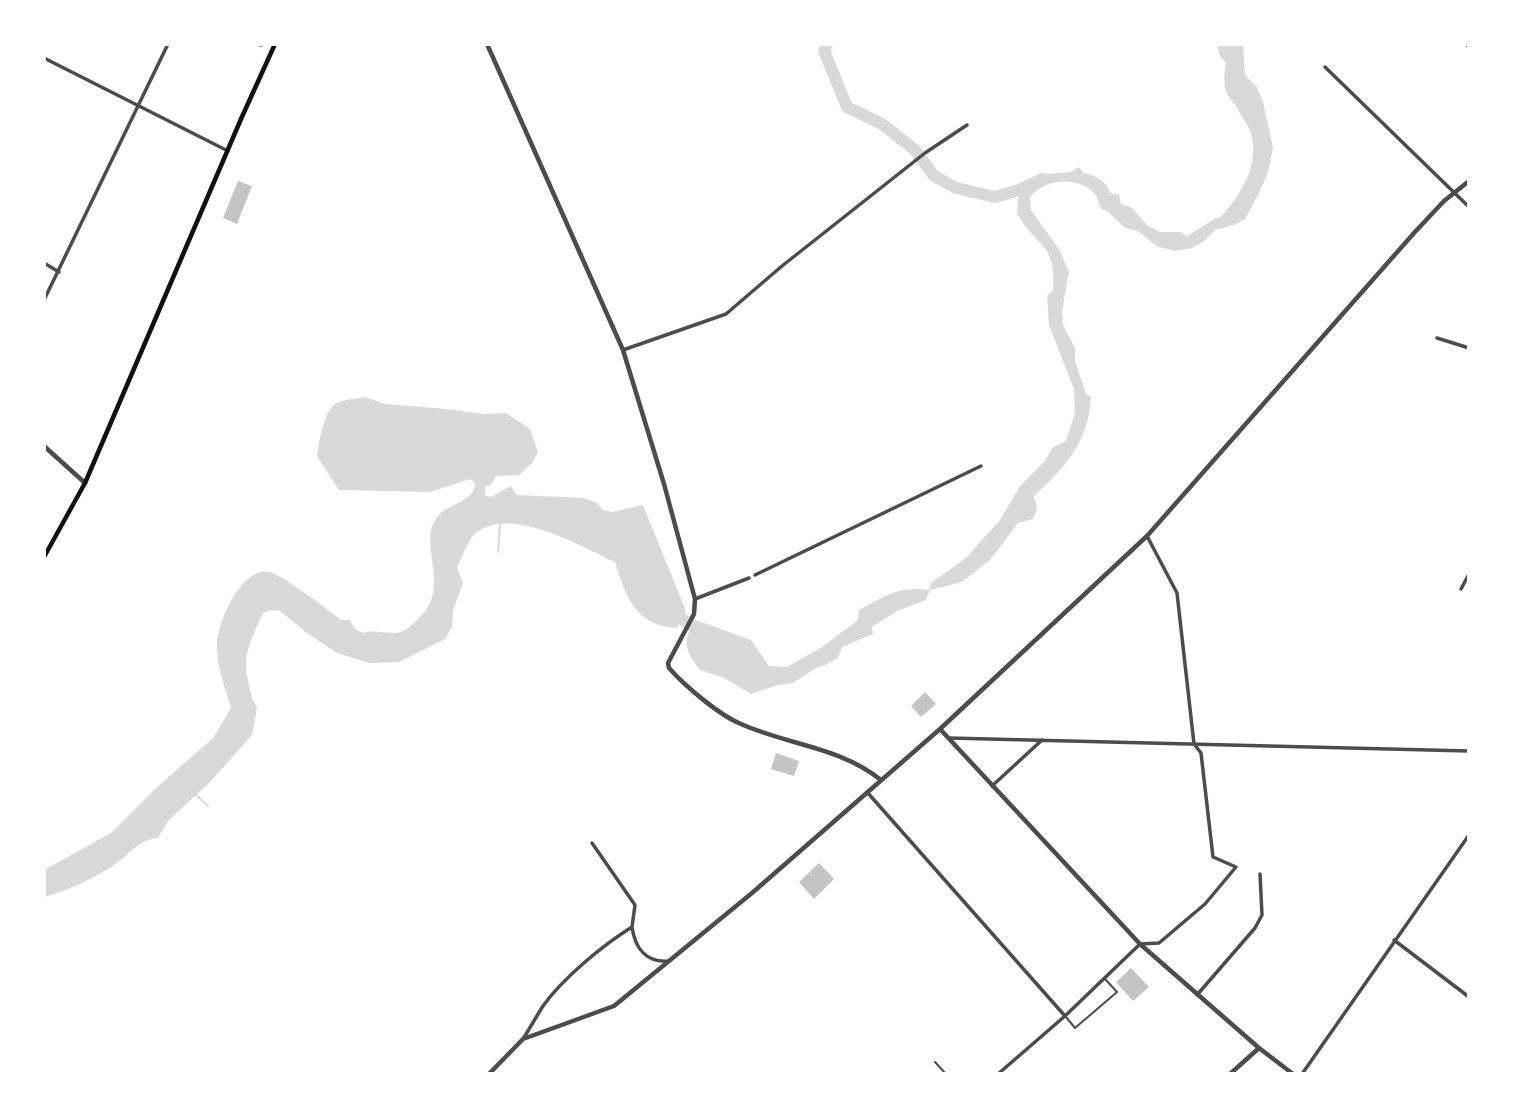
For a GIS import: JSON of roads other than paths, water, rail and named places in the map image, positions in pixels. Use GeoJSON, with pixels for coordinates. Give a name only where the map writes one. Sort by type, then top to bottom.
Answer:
{"type":"FeatureCollection","features":[{"type":"Feature","properties":{"kind":"main road"},"geometry":{"type":"LineString","coordinates":[[44,557],[85,483],[275,44]]}},
{"type":"Feature","properties":{"kind":"street"},"geometry":{"type":"LineString","coordinates":[[44,300],[168,44]]}},
{"type":"Feature","properties":{"kind":"street"},"geometry":{"type":"LineString","coordinates":[[487,44],[623,350],[668,497],[695,599],[694,614],[667,663],[669,668],[725,716],[759,731],[853,760],[881,780]]}},
{"type":"Feature","properties":{"kind":"street"},"geometry":{"type":"LineString","coordinates":[[44,58],[228,151]]}},
{"type":"Feature","properties":{"kind":"street"},"geometry":{"type":"LineString","coordinates":[[1325,67],[1469,207]]}},
{"type":"Feature","properties":{"kind":"street"},"geometry":{"type":"LineString","coordinates":[[623,350],[726,314],[782,265],[925,153],[967,125]]}},
{"type":"Feature","properties":{"kind":"street"},"geometry":{"type":"LineString","coordinates":[[523,1039],[614,1006],[672,961],[940,729],[1147,536],[1414,233],[1469,181]]}},
{"type":"Feature","properties":{"kind":"street"},"geometry":{"type":"LineString","coordinates":[[44,263],[59,272]]}},
{"type":"Feature","properties":{"kind":"street"},"geometry":{"type":"LineString","coordinates":[[1437,338],[1469,348]]}},
{"type":"Feature","properties":{"kind":"street"},"geometry":{"type":"LineString","coordinates":[[44,446],[85,483]]}},
{"type":"Feature","properties":{"kind":"street"},"geometry":{"type":"LineString","coordinates":[[755,575],[981,467]]}},
{"type":"Feature","properties":{"kind":"street"},"geometry":{"type":"LineString","coordinates":[[998,1074],[1065,1016],[1140,944],[1159,943],[1205,904],[1236,867],[1213,857],[1200,753],[1194,744],[1177,593],[1147,536]]}},
{"type":"Feature","properties":{"kind":"street"},"geometry":{"type":"LineString","coordinates":[[1461,589],[1469,574]]}},
{"type":"Feature","properties":{"kind":"street"},"geometry":{"type":"LineString","coordinates":[[695,599],[749,578]]}},
{"type":"Feature","properties":{"kind":"street"},"geometry":{"type":"LineString","coordinates":[[940,729],[1140,944],[1259,1048],[1293,1074]]}},
{"type":"Feature","properties":{"kind":"street"},"geometry":{"type":"LineString","coordinates":[[947,738],[1469,751]]}},
{"type":"Feature","properties":{"kind":"street"},"geometry":{"type":"LineString","coordinates":[[992,786],[1042,740]]}},
{"type":"Feature","properties":{"kind":"street"},"geometry":{"type":"LineString","coordinates":[[867,791],[1065,1016]]}},
{"type":"Feature","properties":{"kind":"street"},"geometry":{"type":"LineString","coordinates":[[1302,1074],[1469,835]]}},
{"type":"Feature","properties":{"kind":"street"},"geometry":{"type":"LineString","coordinates":[[592,843],[635,905],[632,927],[634,940],[640,951],[660,962],[672,961]]}},
{"type":"Feature","properties":{"kind":"street"},"geometry":{"type":"LineString","coordinates":[[1197,995],[1255,928],[1262,915],[1260,874]]}},
{"type":"Feature","properties":{"kind":"street"},"geometry":{"type":"LineString","coordinates":[[489,1074],[523,1039],[544,1004],[609,942],[632,927]]}},
{"type":"Feature","properties":{"kind":"street"},"geometry":{"type":"LineString","coordinates":[[1394,940],[1469,997]]}},
{"type":"Feature","properties":{"kind":"street"},"geometry":{"type":"LineString","coordinates":[[1230,1074],[1259,1048]]}},
{"type":"Feature","properties":{"kind":"lane"},"geometry":{"type":"LineString","coordinates":[[1065,1016],[1075,1028],[1117,992],[1105,979]]}},
{"type":"Feature","properties":{"kind":"lane"},"geometry":{"type":"LineString","coordinates":[[935,1062],[946,1074]]}},
{"type":"Feature","properties":{"kind":"waterway"},"geometry":{"type":"LineString","coordinates":[[827,44],[824,51],[847,107],[882,124],[915,150],[934,176],[956,188],[995,197],[1043,179]]}},
{"type":"Feature","properties":{"kind":"waterway"},"geometry":{"type":"LineString","coordinates":[[498,552],[500,525]]}},
{"type":"Feature","properties":{"kind":"waterway"},"geometry":{"type":"LineString","coordinates":[[669,610],[706,635]]}},
{"type":"Feature","properties":{"kind":"waterway"},"geometry":{"type":"LineString","coordinates":[[196,795],[208,806]]}}]}
